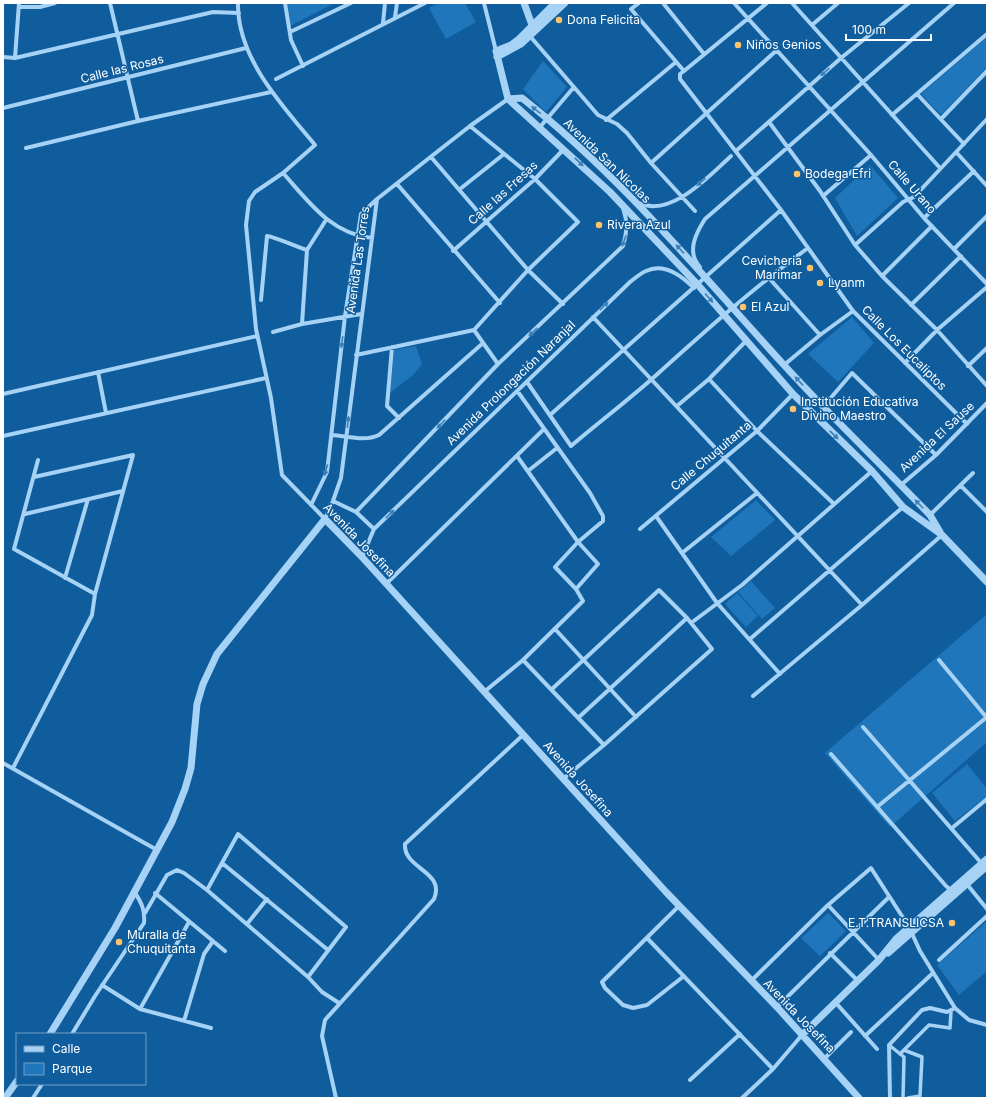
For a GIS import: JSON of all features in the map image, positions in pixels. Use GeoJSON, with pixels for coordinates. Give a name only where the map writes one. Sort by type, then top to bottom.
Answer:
{"type":"FeatureCollection","features":[{"type":"Feature","properties":{"kind":"street"},"geometry":{"type":"LineString","coordinates":[[15,58],[19,5],[40,7],[55,3]]}},
{"type":"Feature","properties":{"kind":"street"},"geometry":{"type":"LineString","coordinates":[[110,3],[138,121]]}},
{"type":"Feature","properties":{"kind":"street"},"geometry":{"type":"LineString","coordinates":[[3,436],[266,378],[257,336],[246,217],[249,201],[255,192],[283,174],[315,145],[271,92],[246,48],[238,3]]}},
{"type":"Feature","properties":{"kind":"street"},"geometry":{"type":"LineString","coordinates":[[285,3],[291,40],[303,66]]}},
{"type":"Feature","properties":{"kind":"street"},"geometry":{"type":"LineString","coordinates":[[290,32],[351,3]]}},
{"type":"Feature","properties":{"kind":"street"},"geometry":{"type":"LineString","coordinates":[[383,23],[385,3]]}},
{"type":"Feature","properties":{"kind":"street"},"geometry":{"type":"LineString","coordinates":[[395,17],[397,3]]}},
{"type":"Feature","properties":{"kind":"street"},"geometry":{"type":"LineString","coordinates":[[276,79],[383,23],[425,3]]}},
{"type":"Feature","properties":{"kind":"street"},"geometry":{"type":"LineString","coordinates":[[377,199],[470,126],[508,99],[484,3]]}},
{"type":"Feature","properties":{"kind":"street"},"geometry":{"type":"LineString","coordinates":[[524,3],[532,25]]}},
{"type":"Feature","properties":{"kind":"street"},"geometry":{"type":"LineString","coordinates":[[528,34],[532,25],[555,3]]}},
{"type":"Feature","properties":{"kind":"street"},"geometry":{"type":"LineString","coordinates":[[496,54],[528,34],[565,3]]}},
{"type":"Feature","properties":{"kind":"street"},"geometry":{"type":"LineString","coordinates":[[639,3],[631,9],[684,71],[767,3]]}},
{"type":"Feature","properties":{"kind":"street"},"geometry":{"type":"LineString","coordinates":[[663,3],[704,54]]}},
{"type":"Feature","properties":{"kind":"street","name":"Calle Urano"},"geometry":{"type":"LineString","coordinates":[[734,3],[871,155],[924,218],[987,284]]}},
{"type":"Feature","properties":{"kind":"street"},"geometry":{"type":"LineString","coordinates":[[792,3],[862,83],[940,168]]}},
{"type":"Feature","properties":{"kind":"street"},"geometry":{"type":"LineString","coordinates":[[812,25],[838,3]]}},
{"type":"Feature","properties":{"kind":"street"},"geometry":{"type":"LineString","coordinates":[[736,152],[841,58],[909,3]]}},
{"type":"Feature","properties":{"kind":"street"},"geometry":{"type":"LineString","coordinates":[[707,277],[697,264],[694,254],[693,241],[697,230],[716,208],[788,148],[954,3]]}},
{"type":"Feature","properties":{"kind":"street"},"geometry":{"type":"LineString","coordinates":[[3,57],[15,58],[213,12],[239,13]]}},
{"type":"Feature","properties":{"kind":"street"},"geometry":{"type":"LineString","coordinates":[[528,34],[598,115],[617,124],[627,133],[651,163],[695,211]]}},
{"type":"Feature","properties":{"kind":"street"},"geometry":{"type":"LineString","coordinates":[[892,115],[987,34]]}},
{"type":"Feature","properties":{"kind":"street","name":"Calle las Rosas"},"geometry":{"type":"LineString","coordinates":[[3,108],[246,48]]}},
{"type":"Feature","properties":{"kind":"street"},"geometry":{"type":"LineString","coordinates":[[651,163],[777,50]]}},
{"type":"Feature","properties":{"kind":"street"},"geometry":{"type":"LineString","coordinates":[[606,120],[676,62]]}},
{"type":"Feature","properties":{"kind":"street"},"geometry":{"type":"LineString","coordinates":[[941,119],[987,70]]}},
{"type":"Feature","properties":{"kind":"street","name":"Calle Los Eucaliptos"},"geometry":{"type":"LineString","coordinates":[[684,71],[680,74],[680,79],[781,210],[853,311],[967,424]]}},
{"type":"Feature","properties":{"kind":"street"},"geometry":{"type":"LineString","coordinates":[[540,127],[574,88]]}},
{"type":"Feature","properties":{"kind":"street"},"geometry":{"type":"LineString","coordinates":[[26,148],[138,121],[271,92]]}},
{"type":"Feature","properties":{"kind":"street"},"geometry":{"type":"LineString","coordinates":[[917,94],[964,144]]}},
{"type":"Feature","properties":{"kind":"street","name":"Avenida San Nicolas"},"geometry":{"type":"LineString","coordinates":[[508,99],[522,98],[548,118],[606,171],[707,277],[732,307],[823,407],[930,515],[942,535]]}},
{"type":"Feature","properties":{"kind":"street","name":"Avenida San Nicolas"},"geometry":{"type":"LineString","coordinates":[[508,99],[622,204],[723,314],[793,394],[872,471],[903,506],[942,535],[987,582]]}},
{"type":"Feature","properties":{"kind":"street"},"geometry":{"type":"LineString","coordinates":[[855,245],[908,200],[914,197],[987,119]]}},
{"type":"Feature","properties":{"kind":"street"},"geometry":{"type":"LineString","coordinates":[[769,122],[823,196],[855,245],[882,276],[937,330],[987,386]]}},
{"type":"Feature","properties":{"kind":"street"},"geometry":{"type":"LineString","coordinates":[[356,355],[474,330],[500,303],[528,270],[578,222],[535,179],[470,126]]}},
{"type":"Feature","properties":{"kind":"street","name":"Calle las Fresas"},"geometry":{"type":"LineString","coordinates":[[453,251],[535,179],[564,149]]}},
{"type":"Feature","properties":{"kind":"street"},"geometry":{"type":"LineString","coordinates":[[956,152],[987,186]]}},
{"type":"Feature","properties":{"kind":"street"},"geometry":{"type":"LineString","coordinates":[[460,189],[504,154]]}},
{"type":"Feature","properties":{"kind":"street"},"geometry":{"type":"LineString","coordinates":[[823,196],[871,155]]}},
{"type":"Feature","properties":{"kind":"street"},"geometry":{"type":"LineString","coordinates":[[632,199],[643,205],[657,206],[683,198],[731,156]]}},
{"type":"Feature","properties":{"kind":"street"},"geometry":{"type":"LineString","coordinates":[[431,157],[528,270],[563,304]]}},
{"type":"Feature","properties":{"kind":"street"},"geometry":{"type":"LineString","coordinates":[[924,218],[974,171]]}},
{"type":"Feature","properties":{"kind":"street"},"geometry":{"type":"LineString","coordinates":[[283,174],[326,220],[357,237],[372,238]]}},
{"type":"Feature","properties":{"kind":"street"},"geometry":{"type":"LineString","coordinates":[[397,184],[453,251],[500,303]]}},
{"type":"Feature","properties":{"kind":"street","name":"Avenida Las Torres"},"geometry":{"type":"LineString","coordinates":[[311,505],[327,472],[346,316],[361,214],[377,199]]}},
{"type":"Feature","properties":{"kind":"street","name":"Avenida Las Torres"},"geometry":{"type":"LineString","coordinates":[[325,519],[341,478],[377,199]]}},
{"type":"Feature","properties":{"kind":"street","name":"Avenida Prolongación Naranjal"},"geometry":{"type":"LineString","coordinates":[[356,512],[498,364],[623,246],[628,231],[627,218],[622,204]]}},
{"type":"Feature","properties":{"kind":"street"},"geometry":{"type":"LineString","coordinates":[[550,415],[623,348],[707,277],[781,210]]}},
{"type":"Feature","properties":{"kind":"street"},"geometry":{"type":"LineString","coordinates":[[954,249],[987,216]]}},
{"type":"Feature","properties":{"kind":"street"},"geometry":{"type":"LineString","coordinates":[[302,324],[307,250],[326,220]]}},
{"type":"Feature","properties":{"kind":"street"},"geometry":{"type":"LineString","coordinates":[[882,276],[932,226]]}},
{"type":"Feature","properties":{"kind":"street"},"geometry":{"type":"LineString","coordinates":[[261,300],[267,236],[307,250]]}},
{"type":"Feature","properties":{"kind":"street"},"geometry":{"type":"LineString","coordinates":[[527,382],[571,446],[652,379],[723,314],[768,277],[808,248]]}},
{"type":"Feature","properties":{"kind":"street"},"geometry":{"type":"LineString","coordinates":[[911,305],[960,256]]}},
{"type":"Feature","properties":{"kind":"street","name":"Avenida Prolongación Naranjal"},"geometry":{"type":"LineString","coordinates":[[362,557],[374,529],[518,392],[630,282],[647,270],[658,268],[677,273],[696,286]]}},
{"type":"Feature","properties":{"kind":"street"},"geometry":{"type":"LineString","coordinates":[[983,280],[987,276]]}},
{"type":"Feature","properties":{"kind":"street"},"geometry":{"type":"LineString","coordinates":[[768,277],[820,335]]}},
{"type":"Feature","properties":{"kind":"street"},"geometry":{"type":"LineString","coordinates":[[905,363],[937,330],[987,287]]}},
{"type":"Feature","properties":{"kind":"street"},"geometry":{"type":"LineString","coordinates":[[784,365],[820,335],[853,311]]}},
{"type":"Feature","properties":{"kind":"street"},"geometry":{"type":"LineString","coordinates":[[273,332],[302,324],[361,314]]}},
{"type":"Feature","properties":{"kind":"street"},"geometry":{"type":"LineString","coordinates":[[593,317],[862,605]]}},
{"type":"Feature","properties":{"kind":"street"},"geometry":{"type":"LineString","coordinates":[[474,330],[498,364]]}},
{"type":"Feature","properties":{"kind":"street"},"geometry":{"type":"LineString","coordinates":[[3,394],[257,336]]}},
{"type":"Feature","properties":{"kind":"street"},"geometry":{"type":"LineString","coordinates":[[677,406],[709,379],[746,341]]}},
{"type":"Feature","properties":{"kind":"street"},"geometry":{"type":"LineString","coordinates":[[332,434],[372,439],[379,436],[483,343]]}},
{"type":"Feature","properties":{"kind":"street"},"geometry":{"type":"LineString","coordinates":[[392,347],[387,406],[399,418]]}},
{"type":"Feature","properties":{"kind":"street"},"geometry":{"type":"LineString","coordinates":[[968,366],[987,348]]}},
{"type":"Feature","properties":{"kind":"street"},"geometry":{"type":"LineString","coordinates":[[98,372],[106,413]]}},
{"type":"Feature","properties":{"kind":"street"},"geometry":{"type":"LineString","coordinates":[[823,407],[852,373],[936,455]]}},
{"type":"Feature","properties":{"kind":"street","name":"Avenida Josefina"},"geometry":{"type":"LineString","coordinates":[[266,378],[282,475],[362,557],[679,906],[750,981],[777,1007],[859,1098]]}},
{"type":"Feature","properties":{"kind":"street"},"geometry":{"type":"LineString","coordinates":[[709,379],[757,431],[833,504]]}},
{"type":"Feature","properties":{"kind":"street"},"geometry":{"type":"LineString","coordinates":[[484,692],[523,660],[583,603],[583,599],[576,589],[555,567],[578,542],[603,521],[603,516],[590,493],[518,392]]}},
{"type":"Feature","properties":{"kind":"street","name":"Calle Chuquitanta"},"geometry":{"type":"LineString","coordinates":[[640,530],[757,431],[793,394]]}},
{"type":"Feature","properties":{"kind":"street","name":"Avenida El Sause"},"geometry":{"type":"LineString","coordinates":[[901,485],[936,455],[987,404]]}},
{"type":"Feature","properties":{"kind":"street"},"geometry":{"type":"LineString","coordinates":[[386,584],[544,429]]}},
{"type":"Feature","properties":{"kind":"street"},"geometry":{"type":"LineString","coordinates":[[528,471],[557,448]]}},
{"type":"Feature","properties":{"kind":"street"},"geometry":{"type":"LineString","coordinates":[[13,768],[92,615],[96,594],[123,491],[134,455],[34,477]]}},
{"type":"Feature","properties":{"kind":"street"},"geometry":{"type":"LineString","coordinates":[[516,456],[578,542],[598,564],[576,589]]}},
{"type":"Feature","properties":{"kind":"street"},"geometry":{"type":"LineString","coordinates":[[38,460],[25,514],[14,550],[96,594]]}},
{"type":"Feature","properties":{"kind":"street"},"geometry":{"type":"LineString","coordinates":[[691,623],[742,585],[872,471]]}},
{"type":"Feature","properties":{"kind":"street"},"geometry":{"type":"LineString","coordinates":[[930,515],[973,473]]}},
{"type":"Feature","properties":{"kind":"street"},"geometry":{"type":"LineString","coordinates":[[961,486],[987,512]]}},
{"type":"Feature","properties":{"kind":"street"},"geometry":{"type":"LineString","coordinates":[[25,514],[123,491]]}},
{"type":"Feature","properties":{"kind":"street"},"geometry":{"type":"LineString","coordinates":[[682,553],[757,493]]}},
{"type":"Feature","properties":{"kind":"street"},"geometry":{"type":"LineString","coordinates":[[65,578],[88,499]]}},
{"type":"Feature","properties":{"kind":"street"},"geometry":{"type":"LineString","coordinates":[[333,501],[356,512],[374,529]]}},
{"type":"Feature","properties":{"kind":"street"},"geometry":{"type":"LineString","coordinates":[[750,640],[903,506]]}},
{"type":"Feature","properties":{"kind":"street"},"geometry":{"type":"LineString","coordinates":[[656,516],[717,603],[780,674]]}},
{"type":"Feature","properties":{"kind":"street"},"geometry":{"type":"LineString","coordinates":[[51,1033],[108,941],[172,822],[185,789],[191,768],[197,704],[203,684],[217,654],[325,519]]}},
{"type":"Feature","properties":{"kind":"street"},"geometry":{"type":"LineString","coordinates":[[753,696],[862,605],[942,535]]}},
{"type":"Feature","properties":{"kind":"street"},"geometry":{"type":"LineString","coordinates":[[552,689],[659,590],[687,618],[712,649],[604,745],[563,779]]}},
{"type":"Feature","properties":{"kind":"street"},"geometry":{"type":"LineString","coordinates":[[578,718],[687,618]]}},
{"type":"Feature","properties":{"kind":"street"},"geometry":{"type":"LineString","coordinates":[[555,629],[636,717]]}},
{"type":"Feature","properties":{"kind":"street"},"geometry":{"type":"LineString","coordinates":[[523,660],[604,745]]}},
{"type":"Feature","properties":{"kind":"street"},"geometry":{"type":"LineString","coordinates":[[877,807],[987,718],[938,660]]}},
{"type":"Feature","properties":{"kind":"street"},"geometry":{"type":"LineString","coordinates":[[742,1098],[773,1069],[802,1035],[879,960],[896,939],[911,930],[985,864],[863,727]]}},
{"type":"Feature","properties":{"kind":"street"},"geometry":{"type":"LineString","coordinates":[[336,1098],[322,1036],[325,1020],[434,899],[437,892],[434,881],[408,856],[405,849],[405,844],[523,735]]}},
{"type":"Feature","properties":{"kind":"street"},"geometry":{"type":"LineString","coordinates":[[831,754],[946,886],[953,892]]}},
{"type":"Feature","properties":{"kind":"street"},"geometry":{"type":"LineString","coordinates":[[3,763],[157,850]]}},
{"type":"Feature","properties":{"kind":"street"},"geometry":{"type":"LineString","coordinates":[[952,828],[987,799]]}},
{"type":"Feature","properties":{"kind":"street"},"geometry":{"type":"LineString","coordinates":[[207,890],[238,834],[346,927],[308,977]]}},
{"type":"Feature","properties":{"kind":"street"},"geometry":{"type":"LineString","coordinates":[[222,863],[328,950]]}},
{"type":"Feature","properties":{"kind":"street"},"geometry":{"type":"LineString","coordinates":[[750,981],[828,905],[871,868],[911,930],[920,951],[955,1008],[969,1020],[987,1025]]}},
{"type":"Feature","properties":{"kind":"street"},"geometry":{"type":"LineString","coordinates":[[73,1033],[102,985],[144,923],[145,914],[167,875],[177,870],[184,872],[207,890],[308,977],[322,992],[339,1003]]}},
{"type":"Feature","properties":{"kind":"street"},"geometry":{"type":"LineString","coordinates":[[965,882],[987,909]]}},
{"type":"Feature","properties":{"kind":"street"},"geometry":{"type":"LineString","coordinates":[[135,893],[142,903],[145,914]]}},
{"type":"Feature","properties":{"kind":"street"},"geometry":{"type":"LineString","coordinates":[[155,894],[225,951]]}},
{"type":"Feature","properties":{"kind":"street"},"geometry":{"type":"LineString","coordinates":[[777,1007],[853,930],[889,897]]}},
{"type":"Feature","properties":{"kind":"street"},"geometry":{"type":"LineString","coordinates":[[246,924],[266,899]]}},
{"type":"Feature","properties":{"kind":"street"},"geometry":{"type":"LineString","coordinates":[[828,905],[853,930],[879,960]]}},
{"type":"Feature","properties":{"kind":"street"},"geometry":{"type":"LineString","coordinates":[[679,906],[602,982],[605,988],[623,1005],[628,1007],[641,1007],[648,1005],[684,976]]}},
{"type":"Feature","properties":{"kind":"street"},"geometry":{"type":"LineString","coordinates":[[939,960],[987,916]]}},
{"type":"Feature","properties":{"kind":"street"},"geometry":{"type":"LineString","coordinates":[[140,1010],[190,922]]}},
{"type":"Feature","properties":{"kind":"street"},"geometry":{"type":"LineString","coordinates":[[647,938],[773,1069]]}},
{"type":"Feature","properties":{"kind":"street"},"geometry":{"type":"LineString","coordinates":[[184,1021],[204,954],[213,941]]}},
{"type":"Feature","properties":{"kind":"street"},"geometry":{"type":"LineString","coordinates":[[830,953],[858,981]]}},
{"type":"Feature","properties":{"kind":"street"},"geometry":{"type":"LineString","coordinates":[[865,1036],[933,973]]}},
{"type":"Feature","properties":{"kind":"street"},"geometry":{"type":"LineString","coordinates":[[102,985],[140,1010],[211,1028]]}},
{"type":"Feature","properties":{"kind":"street"},"geometry":{"type":"LineString","coordinates":[[836,1003],[877,1049]]}},
{"type":"Feature","properties":{"kind":"street"},"geometry":{"type":"LineString","coordinates":[[890,1098],[889,1045],[922,1010],[930,1008],[951,1012]]}},
{"type":"Feature","properties":{"kind":"street"},"geometry":{"type":"LineString","coordinates":[[900,1054],[929,1025],[950,1028],[951,1012],[955,1008]]}},
{"type":"Feature","properties":{"kind":"street"},"geometry":{"type":"LineString","coordinates":[[824,1059],[851,1032]]}},
{"type":"Feature","properties":{"kind":"street"},"geometry":{"type":"LineString","coordinates":[[690,1080],[740,1034]]}},
{"type":"Feature","properties":{"kind":"street"},"geometry":{"type":"LineString","coordinates":[[889,1045],[904,1057],[903,1098]]}},
{"type":"Feature","properties":{"kind":"street"},"geometry":{"type":"LineString","coordinates":[[904,1050],[922,1057],[920,1096],[908,1098]]}},
{"type":"Feature","properties":{"kind":"street"},"geometry":{"type":"LineString","coordinates":[[5,1098],[16,1082]]}},
{"type":"Feature","properties":{"kind":"street"},"geometry":{"type":"LineString","coordinates":[[33,1098],[41,1085]]}},
{"type":"Feature","properties":{"kind":"green space"},"geometry":{"type":"Polygon","coordinates":[[[287,3],[335,3],[290,26],[287,3]]]}},
{"type":"Feature","properties":{"kind":"green space"},"geometry":{"type":"Polygon","coordinates":[[[438,3],[465,3],[476,22],[446,39],[429,8],[438,3]]]}},
{"type":"Feature","properties":{"kind":"green space"},"geometry":{"type":"Polygon","coordinates":[[[987,37],[987,67],[941,115],[921,94],[987,37]]]}},
{"type":"Feature","properties":{"kind":"green space"},"geometry":{"type":"Polygon","coordinates":[[[543,61],[567,87],[546,112],[523,89],[543,61]]]}},
{"type":"Feature","properties":{"kind":"green space"},"geometry":{"type":"Polygon","coordinates":[[[870,165],[898,198],[857,236],[835,198],[870,165]]]}},
{"type":"Feature","properties":{"kind":"green space"},"geometry":{"type":"Polygon","coordinates":[[[852,317],[874,343],[838,382],[808,354],[852,317]]]}},
{"type":"Feature","properties":{"kind":"green space"},"geometry":{"type":"Polygon","coordinates":[[[416,346],[422,364],[413,375],[390,393],[394,350],[416,346]]]}},
{"type":"Feature","properties":{"kind":"green space"},"geometry":{"type":"Polygon","coordinates":[[[756,500],[775,520],[731,556],[711,537],[756,500]]]}},
{"type":"Feature","properties":{"kind":"green space"},"geometry":{"type":"Polygon","coordinates":[[[751,581],[775,608],[762,619],[738,592],[751,581]]]}},
{"type":"Feature","properties":{"kind":"green space"},"geometry":{"type":"Polygon","coordinates":[[[737,593],[758,616],[746,627],[725,604],[737,593]]]}},
{"type":"Feature","properties":{"kind":"green space"},"geometry":{"type":"Polygon","coordinates":[[[987,614],[987,742],[890,827],[825,753],[987,614]]]}},
{"type":"Feature","properties":{"kind":"green space"},"geometry":{"type":"Polygon","coordinates":[[[967,764],[987,789],[987,796],[955,821],[932,793],[967,764]]]}},
{"type":"Feature","properties":{"kind":"green space"},"geometry":{"type":"Polygon","coordinates":[[[828,913],[846,931],[820,956],[801,938],[828,913]]]}},
{"type":"Feature","properties":{"kind":"green space"},"geometry":{"type":"Polygon","coordinates":[[[987,921],[987,971],[959,995],[937,965],[987,921]]]}},
{"type":"Feature","properties":{"kind":"place","name":"Dona Felicita"},"geometry":{"type":"Point","coordinates":[559,20]}},
{"type":"Feature","properties":{"kind":"place","name":"Niños Genios"},"geometry":{"type":"Point","coordinates":[738,45]}},
{"type":"Feature","properties":{"kind":"place","name":"Bodega Efri"},"geometry":{"type":"Point","coordinates":[797,174]}},
{"type":"Feature","properties":{"kind":"place","name":"Rivera Azul"},"geometry":{"type":"Point","coordinates":[599,225]}},
{"type":"Feature","properties":{"kind":"place","name":"Cevicheria Marimar"},"geometry":{"type":"Point","coordinates":[810,268]}},
{"type":"Feature","properties":{"kind":"place","name":"Lyanm"},"geometry":{"type":"Point","coordinates":[820,283]}},
{"type":"Feature","properties":{"kind":"place","name":"El Azul"},"geometry":{"type":"Point","coordinates":[743,307]}},
{"type":"Feature","properties":{"kind":"place","name":"Institución Educativa Divino Maestro"},"geometry":{"type":"Point","coordinates":[793,409]}},
{"type":"Feature","properties":{"kind":"place","name":"E.T.TRANSLICSA"},"geometry":{"type":"Point","coordinates":[952,923]}},
{"type":"Feature","properties":{"kind":"place","name":"Muralla de Chuquitanta"},"geometry":{"type":"Point","coordinates":[119,942]}}]}
